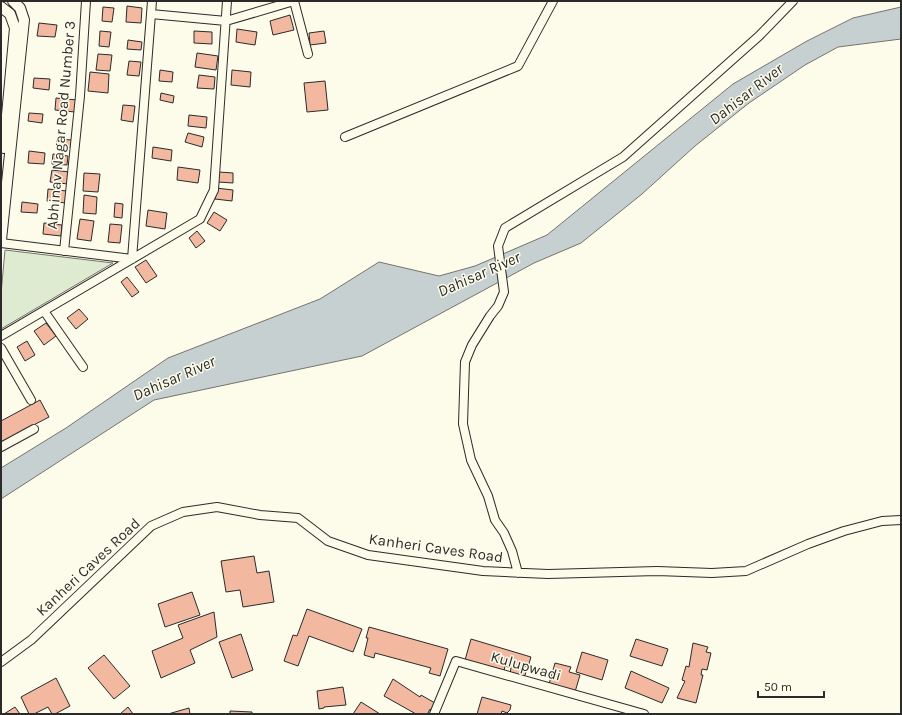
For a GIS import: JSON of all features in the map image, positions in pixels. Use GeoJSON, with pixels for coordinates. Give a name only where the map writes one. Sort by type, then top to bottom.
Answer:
{"type":"FeatureCollection","features":[{"type":"Feature","properties":{"kind":"street"},"geometry":{"type":"LineString","coordinates":[[1,178],[24,20],[20,8],[13,1]]}},
{"type":"Feature","properties":{"kind":"street","name":"Abhinav Nagar Road Number 3"},"geometry":{"type":"LineString","coordinates":[[64,251],[80,96],[86,1]]}},
{"type":"Feature","properties":{"kind":"street"},"geometry":{"type":"LineString","coordinates":[[132,259],[152,1]]}},
{"type":"Feature","properties":{"kind":"street"},"geometry":{"type":"LineString","coordinates":[[1,336],[200,219],[214,190],[228,1]]}},
{"type":"Feature","properties":{"kind":"street"},"geometry":{"type":"LineString","coordinates":[[151,14],[226,21],[294,1],[308,54]]}},
{"type":"Feature","properties":{"kind":"street"},"geometry":{"type":"LineString","coordinates":[[345,137],[518,66],[553,1]]}},
{"type":"Feature","properties":{"kind":"street"},"geometry":{"type":"LineString","coordinates":[[518,573],[512,551],[504,533],[495,520],[488,496],[471,460],[463,424],[465,362],[472,345],[498,306],[504,292],[498,246],[506,228],[623,157],[759,36],[793,1]]}},
{"type":"Feature","properties":{"kind":"street"},"geometry":{"type":"LineString","coordinates":[[1,7],[10,14],[15,28],[12,95],[3,192],[1,242],[132,259]]}},
{"type":"Feature","properties":{"kind":"street"},"geometry":{"type":"LineString","coordinates":[[44,311],[83,367]]}},
{"type":"Feature","properties":{"kind":"street"},"geometry":{"type":"LineString","coordinates":[[1,348],[31,400]]}},
{"type":"Feature","properties":{"kind":"street"},"geometry":{"type":"LineString","coordinates":[[1,447],[34,429]]}},
{"type":"Feature","properties":{"kind":"street","name":"Kanheri Caves Road"},"geometry":{"type":"LineString","coordinates":[[1,662],[31,640],[151,526],[183,512],[216,507],[260,515],[298,518],[328,540],[368,555],[483,572],[548,574],[657,571],[712,573],[746,571],[808,544],[844,531],[882,521],[901,520]]}},
{"type":"Feature","properties":{"kind":"street","name":"Kulupwadi"},"geometry":{"type":"LineString","coordinates":[[436,713],[456,661],[644,714]]}},
{"type":"Feature","properties":{"kind":"green space"},"geometry":{"type":"Polygon","coordinates":[[[5,250],[113,263],[1,329],[1,294],[5,250]]]}},
{"type":"Feature","properties":{"kind":"water","name":"Dahisar River"},"geometry":{"type":"Polygon","coordinates":[[[901,7],[901,39],[838,47],[805,65],[749,103],[695,146],[642,194],[581,243],[534,263],[362,356],[154,400],[1,499],[1,468],[66,428],[168,358],[320,299],[379,262],[439,276],[475,266],[547,235],[733,84],[807,41],[853,18],[901,7]]]}},
{"type":"Feature","properties":{"kind":"building"},"geometry":{"type":"Polygon","coordinates":[[[127,6],[142,8],[141,23],[126,22],[127,6]]]}},
{"type":"Feature","properties":{"kind":"building"},"geometry":{"type":"Polygon","coordinates":[[[103,7],[114,8],[112,22],[102,21],[103,7]]]}},
{"type":"Feature","properties":{"kind":"building"},"geometry":{"type":"Polygon","coordinates":[[[290,15],[294,30],[273,35],[270,21],[290,15]]]}},
{"type":"Feature","properties":{"kind":"building"},"geometry":{"type":"Polygon","coordinates":[[[39,23],[57,25],[55,37],[37,36],[39,23]]]}},
{"type":"Feature","properties":{"kind":"building"},"geometry":{"type":"Polygon","coordinates":[[[237,29],[257,32],[255,45],[236,42],[237,29]]]}},
{"type":"Feature","properties":{"kind":"building"},"geometry":{"type":"Polygon","coordinates":[[[100,31],[111,32],[109,47],[99,46],[100,31]]]}},
{"type":"Feature","properties":{"kind":"building"},"geometry":{"type":"Polygon","coordinates":[[[194,31],[212,32],[212,44],[194,43],[194,31]]]}},
{"type":"Feature","properties":{"kind":"building"},"geometry":{"type":"Polygon","coordinates":[[[324,31],[326,43],[310,45],[309,33],[324,31]]]}},
{"type":"Feature","properties":{"kind":"building"},"geometry":{"type":"Polygon","coordinates":[[[128,40],[142,42],[141,50],[127,49],[128,40]]]}},
{"type":"Feature","properties":{"kind":"building"},"geometry":{"type":"Polygon","coordinates":[[[197,53],[218,56],[216,70],[195,67],[197,53]]]}},
{"type":"Feature","properties":{"kind":"building"},"geometry":{"type":"Polygon","coordinates":[[[98,54],[112,55],[110,71],[96,70],[98,54]]]}},
{"type":"Feature","properties":{"kind":"building"},"geometry":{"type":"Polygon","coordinates":[[[129,61],[141,62],[139,76],[127,75],[129,61]]]}},
{"type":"Feature","properties":{"kind":"building"},"geometry":{"type":"Polygon","coordinates":[[[160,70],[173,72],[172,82],[159,81],[160,70]]]}},
{"type":"Feature","properties":{"kind":"building"},"geometry":{"type":"Polygon","coordinates":[[[232,70],[251,72],[250,87],[231,85],[232,70]]]}},
{"type":"Feature","properties":{"kind":"building"},"geometry":{"type":"Polygon","coordinates":[[[90,72],[109,74],[108,93],[88,91],[90,72]]]}},
{"type":"Feature","properties":{"kind":"building"},"geometry":{"type":"Polygon","coordinates":[[[199,75],[215,77],[214,89],[197,88],[199,75]]]}},
{"type":"Feature","properties":{"kind":"building"},"geometry":{"type":"Polygon","coordinates":[[[34,78],[50,79],[49,90],[33,88],[34,78]]]}},
{"type":"Feature","properties":{"kind":"building"},"geometry":{"type":"Polygon","coordinates":[[[325,81],[328,110],[307,112],[304,83],[325,81]]]}},
{"type":"Feature","properties":{"kind":"building"},"geometry":{"type":"Polygon","coordinates":[[[161,93],[174,96],[173,103],[160,100],[161,93]]]}},
{"type":"Feature","properties":{"kind":"building"},"geometry":{"type":"Polygon","coordinates":[[[56,98],[77,100],[75,112],[55,110],[56,98]]]}},
{"type":"Feature","properties":{"kind":"building"},"geometry":{"type":"Polygon","coordinates":[[[123,105],[135,106],[133,122],[121,120],[123,105]]]}},
{"type":"Feature","properties":{"kind":"building"},"geometry":{"type":"Polygon","coordinates":[[[29,113],[43,114],[42,123],[28,121],[29,113]]]}},
{"type":"Feature","properties":{"kind":"building"},"geometry":{"type":"Polygon","coordinates":[[[189,115],[207,117],[206,128],[188,126],[189,115]]]}},
{"type":"Feature","properties":{"kind":"building"},"geometry":{"type":"Polygon","coordinates":[[[188,133],[204,137],[202,147],[185,142],[188,133]]]}},
{"type":"Feature","properties":{"kind":"building"},"geometry":{"type":"Polygon","coordinates":[[[57,139],[72,140],[72,148],[56,146],[57,139]]]}},
{"type":"Feature","properties":{"kind":"building"},"geometry":{"type":"Polygon","coordinates":[[[153,147],[172,150],[171,161],[152,158],[153,147]]]}},
{"type":"Feature","properties":{"kind":"building"},"geometry":{"type":"Polygon","coordinates":[[[29,151],[45,153],[44,164],[28,163],[29,151]]]}},
{"type":"Feature","properties":{"kind":"building"},"geometry":{"type":"Polygon","coordinates":[[[53,154],[68,156],[67,165],[52,164],[53,154]]]}},
{"type":"Feature","properties":{"kind":"building"},"geometry":{"type":"Polygon","coordinates":[[[178,167],[200,170],[198,183],[177,180],[178,167]]]}},
{"type":"Feature","properties":{"kind":"building"},"geometry":{"type":"Polygon","coordinates":[[[52,170],[70,172],[68,184],[50,182],[52,170]]]}},
{"type":"Feature","properties":{"kind":"building"},"geometry":{"type":"Polygon","coordinates":[[[219,172],[233,173],[233,183],[218,182],[219,172]]]}},
{"type":"Feature","properties":{"kind":"building"},"geometry":{"type":"Polygon","coordinates":[[[84,173],[100,174],[98,192],[83,191],[84,173]]]}},
{"type":"Feature","properties":{"kind":"building"},"geometry":{"type":"Polygon","coordinates":[[[216,188],[233,190],[232,201],[215,199],[216,188]]]}},
{"type":"Feature","properties":{"kind":"building"},"geometry":{"type":"Polygon","coordinates":[[[48,189],[67,191],[66,203],[47,201],[48,189]]]}},
{"type":"Feature","properties":{"kind":"building"},"geometry":{"type":"Polygon","coordinates":[[[84,195],[97,197],[96,214],[83,213],[84,195]]]}},
{"type":"Feature","properties":{"kind":"building"},"geometry":{"type":"Polygon","coordinates":[[[22,202],[38,204],[37,213],[21,212],[22,202]]]}},
{"type":"Feature","properties":{"kind":"building"},"geometry":{"type":"Polygon","coordinates":[[[115,203],[123,204],[122,218],[114,217],[115,203]]]}},
{"type":"Feature","properties":{"kind":"building"},"geometry":{"type":"Polygon","coordinates":[[[148,210],[167,213],[165,229],[146,226],[148,210]]]}},
{"type":"Feature","properties":{"kind":"building"},"geometry":{"type":"Polygon","coordinates":[[[214,212],[227,220],[220,231],[207,223],[214,212]]]}},
{"type":"Feature","properties":{"kind":"building"},"geometry":{"type":"Polygon","coordinates":[[[80,219],[94,221],[91,241],[77,239],[80,219]]]}},
{"type":"Feature","properties":{"kind":"building"},"geometry":{"type":"Polygon","coordinates":[[[44,223],[62,225],[61,236],[43,234],[44,223]]]}},
{"type":"Feature","properties":{"kind":"building"},"geometry":{"type":"Polygon","coordinates":[[[110,224],[122,225],[120,243],[108,242],[110,224]]]}},
{"type":"Feature","properties":{"kind":"building"},"geometry":{"type":"Polygon","coordinates":[[[197,231],[205,241],[196,248],[189,238],[197,231]]]}},
{"type":"Feature","properties":{"kind":"building"},"geometry":{"type":"Polygon","coordinates":[[[146,260],[157,276],[146,283],[135,267],[146,260]]]}},
{"type":"Feature","properties":{"kind":"building"},"geometry":{"type":"Polygon","coordinates":[[[127,277],[139,292],[132,297],[121,282],[127,277]]]}},
{"type":"Feature","properties":{"kind":"building"},"geometry":{"type":"Polygon","coordinates":[[[79,309],[88,319],[76,329],[67,318],[79,309]]]}},
{"type":"Feature","properties":{"kind":"building"},"geometry":{"type":"Polygon","coordinates":[[[46,323],[56,336],[44,345],[34,331],[46,323]]]}},
{"type":"Feature","properties":{"kind":"building"},"geometry":{"type":"Polygon","coordinates":[[[27,341],[35,355],[25,361],[17,347],[27,341]]]}},
{"type":"Feature","properties":{"kind":"building"},"geometry":{"type":"Polygon","coordinates":[[[40,400],[49,417],[1,442],[1,421],[40,400]]]}},
{"type":"Feature","properties":{"kind":"building"},"geometry":{"type":"Polygon","coordinates":[[[254,556],[257,573],[269,571],[274,602],[243,607],[240,590],[226,592],[221,561],[254,556]]]}},
{"type":"Feature","properties":{"kind":"building"},"geometry":{"type":"Polygon","coordinates":[[[192,592],[200,615],[165,627],[158,604],[192,592]]]}},
{"type":"Feature","properties":{"kind":"building"},"geometry":{"type":"Polygon","coordinates":[[[307,609],[362,629],[353,652],[309,636],[298,666],[284,661],[293,635],[297,636],[307,609]]]}},
{"type":"Feature","properties":{"kind":"building"},"geometry":{"type":"Polygon","coordinates":[[[214,612],[217,637],[190,650],[195,663],[161,678],[152,651],[183,638],[178,625],[214,612]]]}},
{"type":"Feature","properties":{"kind":"building"},"geometry":{"type":"Polygon","coordinates":[[[369,627],[448,649],[440,676],[429,673],[431,668],[375,653],[374,658],[364,655],[369,627]]]}},
{"type":"Feature","properties":{"kind":"building"},"geometry":{"type":"Polygon","coordinates":[[[241,634],[253,670],[232,678],[219,642],[241,634]]]}},
{"type":"Feature","properties":{"kind":"building"},"geometry":{"type":"Polygon","coordinates":[[[471,639],[531,657],[528,667],[522,666],[521,670],[526,672],[524,678],[510,673],[511,668],[505,666],[504,671],[465,660],[471,639]]]}},
{"type":"Feature","properties":{"kind":"building"},"geometry":{"type":"Polygon","coordinates":[[[636,639],[668,649],[662,666],[630,656],[636,639]]]}},
{"type":"Feature","properties":{"kind":"building"},"geometry":{"type":"Polygon","coordinates":[[[693,643],[708,647],[706,652],[711,653],[707,670],[702,669],[701,675],[703,675],[696,703],[677,698],[685,681],[682,680],[686,666],[689,667],[693,643]]]}},
{"type":"Feature","properties":{"kind":"building"},"geometry":{"type":"Polygon","coordinates":[[[582,652],[608,660],[602,680],[576,672],[582,652]]]}},
{"type":"Feature","properties":{"kind":"building"},"geometry":{"type":"Polygon","coordinates":[[[104,655],[130,686],[114,699],[88,668],[104,655]]]}},
{"type":"Feature","properties":{"kind":"building"},"geometry":{"type":"Polygon","coordinates":[[[555,663],[571,667],[569,672],[580,675],[575,692],[549,684],[555,663]]]}},
{"type":"Feature","properties":{"kind":"building"},"geometry":{"type":"Polygon","coordinates":[[[631,671],[669,688],[662,703],[625,688],[631,671]]]}},
{"type":"Feature","properties":{"kind":"building"},"geometry":{"type":"Polygon","coordinates":[[[56,678],[70,706],[55,714],[52,714],[48,707],[34,714],[29,714],[21,697],[56,678]]]}},
{"type":"Feature","properties":{"kind":"building"},"geometry":{"type":"Polygon","coordinates":[[[393,679],[420,697],[421,695],[435,703],[431,710],[430,709],[429,714],[416,714],[384,696],[393,679]]]}},
{"type":"Feature","properties":{"kind":"building"},"geometry":{"type":"Polygon","coordinates":[[[343,687],[346,705],[324,707],[319,709],[317,691],[343,687]]]}},
{"type":"Feature","properties":{"kind":"building"},"geometry":{"type":"Polygon","coordinates":[[[482,697],[511,705],[510,710],[507,713],[502,711],[501,714],[477,714],[482,697]]]}},
{"type":"Feature","properties":{"kind":"building"},"geometry":{"type":"Polygon","coordinates":[[[361,702],[380,714],[353,714],[361,702]]]}},
{"type":"Feature","properties":{"kind":"building"},"geometry":{"type":"Polygon","coordinates":[[[15,707],[20,714],[4,714],[15,707]]]}},
{"type":"Feature","properties":{"kind":"building"},"geometry":{"type":"Polygon","coordinates":[[[128,707],[133,714],[120,714],[128,707]]]}},
{"type":"Feature","properties":{"kind":"building"},"geometry":{"type":"Polygon","coordinates":[[[189,708],[190,714],[168,714],[189,708]]]}},
{"type":"Feature","properties":{"kind":"building"},"geometry":{"type":"Polygon","coordinates":[[[230,711],[252,712],[252,714],[230,714],[230,711]]]}}]}
